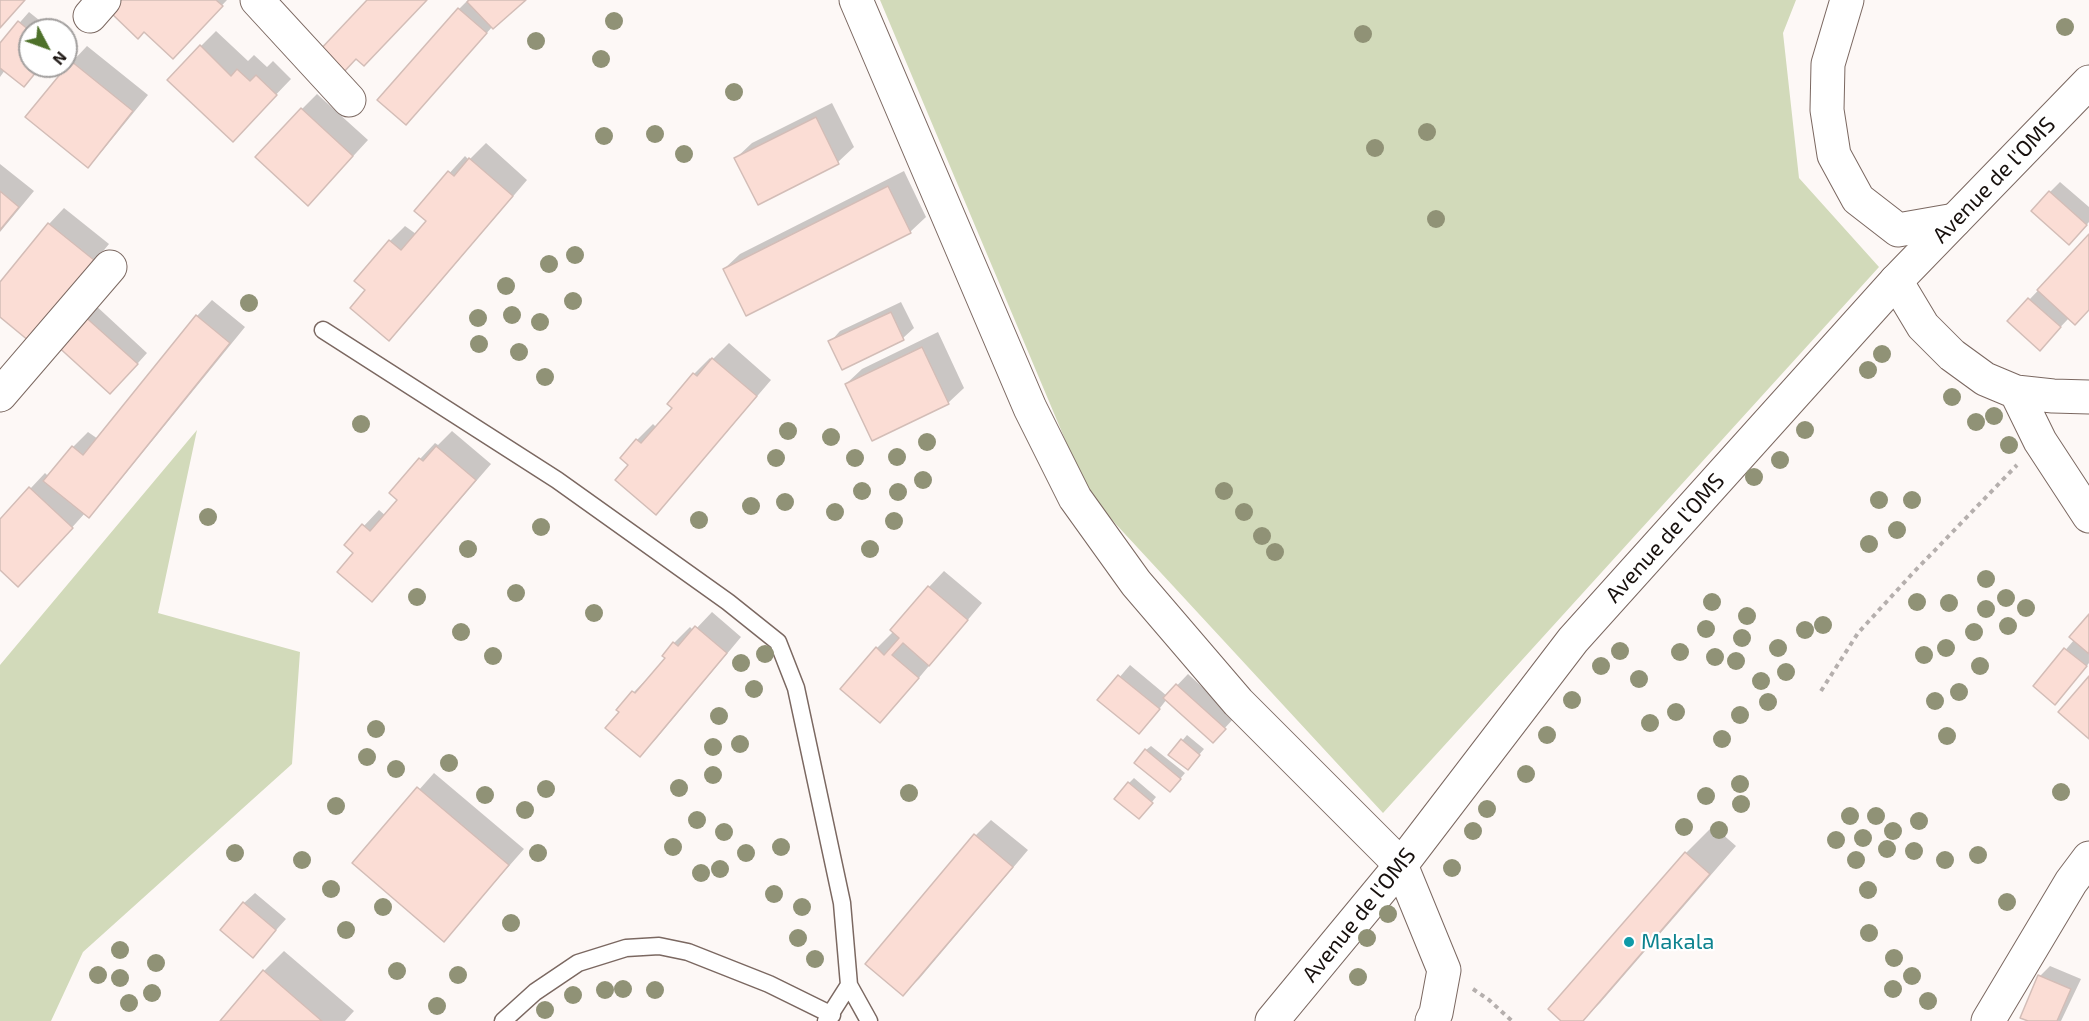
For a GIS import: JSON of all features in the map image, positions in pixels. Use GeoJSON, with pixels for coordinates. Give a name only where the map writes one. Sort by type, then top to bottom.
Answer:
{"type":"FeatureCollection","features":[{"type":"Feature","properties":{"kind":"street"},"geometry":{"type":"LineString","coordinates":[[257,0],[349,100]]}},
{"type":"Feature","properties":{"kind":"street"},"geometry":{"type":"LineString","coordinates":[[856,0],[1030,408],[1075,498],[1136,583],[1238,702],[1401,865],[1444,970],[1436,1013],[1432,1021]]}},
{"type":"Feature","properties":{"kind":"street"},"geometry":{"type":"LineString","coordinates":[[1847,0],[1828,64],[1827,110],[1834,155],[1857,199],[1898,230],[1955,220]]}},
{"type":"Feature","properties":{"kind":"street","name":"Avenue de l'OMS"},"geometry":{"type":"LineString","coordinates":[[1272,1021],[1401,865],[1573,640],[1896,281],[2089,82]]}},
{"type":"Feature","properties":{"kind":"street"},"geometry":{"type":"LineString","coordinates":[[0,395],[11,358],[110,267]]}},
{"type":"Feature","properties":{"kind":"street"},"geometry":{"type":"LineString","coordinates":[[1896,281],[1923,326],[1952,355],[1985,379],[2016,392],[2089,397]]}},
{"type":"Feature","properties":{"kind":"street"},"geometry":{"type":"LineString","coordinates":[[2016,392],[2040,441],[2089,516]]}},
{"type":"Feature","properties":{"kind":"street"},"geometry":{"type":"LineString","coordinates":[[1988,1021],[2071,882],[2089,858]]}},
{"type":"Feature","properties":{"kind":"lane"},"geometry":{"type":"LineString","coordinates":[[323,330],[557,480],[728,602],[778,642],[796,688],[842,903],[849,985],[869,1021]]}},
{"type":"Feature","properties":{"kind":"lane"},"geometry":{"type":"LineString","coordinates":[[503,1021],[536,992],[578,963],[626,948],[659,946],[688,952],[769,984],[829,1018],[849,985]]}},
{"type":"Feature","properties":{"kind":"path"},"geometry":{"type":"LineString","coordinates":[[1821,691],[1858,633],[2040,441]]}},
{"type":"Feature","properties":{"kind":"path"},"geometry":{"type":"LineString","coordinates":[[1444,970],[1489,1000],[1512,1021]]}},
{"type":"Feature","properties":{"kind":"green space"},"geometry":{"type":"Polygon","coordinates":[[[880,0],[1796,0],[1783,33],[1799,178],[1879,267],[1383,813],[1088,494],[880,0]]]}},
{"type":"Feature","properties":{"kind":"green space"},"geometry":{"type":"Polygon","coordinates":[[[197,430],[158,613],[300,652],[292,764],[83,952],[51,1021],[0,1021],[0,665],[197,430]]]}},
{"type":"Feature","properties":{"kind":"building"},"geometry":{"type":"Polygon","coordinates":[[[0,0],[25,0],[0,28],[0,0]]]}},
{"type":"Feature","properties":{"kind":"building"},"geometry":{"type":"Polygon","coordinates":[[[121,0],[216,0],[223,6],[173,59],[144,32],[138,39],[110,12],[121,0]]]}},
{"type":"Feature","properties":{"kind":"building"},"geometry":{"type":"Polygon","coordinates":[[[367,0],[427,0],[364,66],[356,59],[341,75],[317,53],[367,0]]]}},
{"type":"Feature","properties":{"kind":"building"},"geometry":{"type":"Polygon","coordinates":[[[469,0],[526,0],[493,29],[467,2],[469,0]]]}},
{"type":"Feature","properties":{"kind":"building"},"geometry":{"type":"Polygon","coordinates":[[[458,8],[487,33],[406,125],[377,100],[458,8]]]}},
{"type":"Feature","properties":{"kind":"building"},"geometry":{"type":"Polygon","coordinates":[[[18,21],[18,78],[31,78],[24,87],[0,68],[0,43],[18,21]]]}},
{"type":"Feature","properties":{"kind":"building"},"geometry":{"type":"Polygon","coordinates":[[[200,45],[231,76],[237,69],[250,81],[256,75],[277,95],[233,142],[167,80],[200,45]]]}},
{"type":"Feature","properties":{"kind":"building"},"geometry":{"type":"Polygon","coordinates":[[[78,67],[133,111],[88,168],[25,117],[57,78],[78,78],[78,67]]]}},
{"type":"Feature","properties":{"kind":"building"},"geometry":{"type":"Polygon","coordinates":[[[301,108],[353,156],[308,206],[255,157],[301,108]]]}},
{"type":"Feature","properties":{"kind":"building"},"geometry":{"type":"Polygon","coordinates":[[[816,117],[839,164],[758,205],[734,158],[816,117]]]}},
{"type":"Feature","properties":{"kind":"building"},"geometry":{"type":"Polygon","coordinates":[[[469,158],[513,196],[389,341],[350,308],[365,290],[354,281],[389,240],[401,250],[426,221],[414,211],[448,171],[454,176],[469,158]]]}},
{"type":"Feature","properties":{"kind":"building"},"geometry":{"type":"Polygon","coordinates":[[[888,186],[911,233],[746,316],[723,269],[888,186]]]}},
{"type":"Feature","properties":{"kind":"building"},"geometry":{"type":"Polygon","coordinates":[[[0,191],[19,207],[0,230],[0,191]]]}},
{"type":"Feature","properties":{"kind":"building"},"geometry":{"type":"Polygon","coordinates":[[[2049,191],[2087,225],[2069,245],[2031,211],[2049,191]]]}},
{"type":"Feature","properties":{"kind":"building"},"geometry":{"type":"Polygon","coordinates":[[[48,223],[94,260],[29,341],[0,317],[0,282],[48,223]]]}},
{"type":"Feature","properties":{"kind":"building"},"geometry":{"type":"Polygon","coordinates":[[[2089,234],[2089,310],[2075,325],[2037,290],[2089,234]]]}},
{"type":"Feature","properties":{"kind":"building"},"geometry":{"type":"Polygon","coordinates":[[[2028,298],[2061,327],[2040,351],[2007,321],[2028,298]]]}},
{"type":"Feature","properties":{"kind":"building"},"geometry":{"type":"Polygon","coordinates":[[[891,312],[904,340],[842,370],[828,341],[891,312]]]}},
{"type":"Feature","properties":{"kind":"building"},"geometry":{"type":"Polygon","coordinates":[[[81,313],[138,364],[110,394],[54,343],[81,313]]]}},
{"type":"Feature","properties":{"kind":"building"},"geometry":{"type":"Polygon","coordinates":[[[196,315],[230,343],[89,518],[43,481],[72,446],[83,455],[196,315]]]}},
{"type":"Feature","properties":{"kind":"building"},"geometry":{"type":"Polygon","coordinates":[[[922,347],[949,404],[872,441],[845,384],[922,347]]]}},
{"type":"Feature","properties":{"kind":"building"},"geometry":{"type":"Polygon","coordinates":[[[712,358],[757,396],[656,515],[615,480],[628,465],[620,458],[636,439],[641,443],[672,408],[667,404],[693,373],[697,376],[712,358]]]}},
{"type":"Feature","properties":{"kind":"building"},"geometry":{"type":"Polygon","coordinates":[[[436,446],[476,480],[372,602],[337,572],[353,553],[344,545],[362,524],[370,531],[397,500],[389,493],[419,458],[423,461],[436,446]]]}},
{"type":"Feature","properties":{"kind":"building"},"geometry":{"type":"Polygon","coordinates":[[[29,487],[73,528],[18,587],[0,570],[0,519],[29,487]]]}},
{"type":"Feature","properties":{"kind":"building"},"geometry":{"type":"Polygon","coordinates":[[[928,586],[968,620],[929,666],[903,643],[892,655],[919,678],[880,723],[840,689],[876,647],[884,655],[899,638],[890,630],[928,586]]]}},
{"type":"Feature","properties":{"kind":"building"},"geometry":{"type":"Polygon","coordinates":[[[2089,614],[2089,654],[2069,637],[2089,614]]]}},
{"type":"Feature","properties":{"kind":"building"},"geometry":{"type":"Polygon","coordinates":[[[695,626],[727,653],[640,757],[605,728],[619,712],[616,710],[632,691],[635,693],[665,658],[662,656],[673,642],[678,646],[695,626]]]}},
{"type":"Feature","properties":{"kind":"building"},"geometry":{"type":"Polygon","coordinates":[[[2064,648],[2087,666],[2055,705],[2033,686],[2064,648]]]}},
{"type":"Feature","properties":{"kind":"building"},"geometry":{"type":"Polygon","coordinates":[[[1118,675],[1160,709],[1139,734],[1097,700],[1118,675]]]}},
{"type":"Feature","properties":{"kind":"building"},"geometry":{"type":"Polygon","coordinates":[[[2089,676],[2089,739],[2058,712],[2089,676]]]}},
{"type":"Feature","properties":{"kind":"building"},"geometry":{"type":"Polygon","coordinates":[[[1176,684],[1226,729],[1213,743],[1163,698],[1176,684]]]}},
{"type":"Feature","properties":{"kind":"building"},"geometry":{"type":"Polygon","coordinates":[[[1181,739],[1200,755],[1188,770],[1168,755],[1181,739]]]}},
{"type":"Feature","properties":{"kind":"building"},"geometry":{"type":"Polygon","coordinates":[[[1145,749],[1181,779],[1170,792],[1134,763],[1145,749]]]}},
{"type":"Feature","properties":{"kind":"building"},"geometry":{"type":"Polygon","coordinates":[[[1128,782],[1153,803],[1139,819],[1114,799],[1128,782]]]}},
{"type":"Feature","properties":{"kind":"building"},"geometry":{"type":"Polygon","coordinates":[[[417,787],[509,865],[444,942],[352,863],[417,787]]]}},
{"type":"Feature","properties":{"kind":"building"},"geometry":{"type":"Polygon","coordinates":[[[974,834],[1013,867],[903,996],[865,964],[974,834]]]}},
{"type":"Feature","properties":{"kind":"building","name":"Makala"},"geometry":{"type":"Polygon","coordinates":[[[1685,852],[1710,874],[1583,1021],[1561,1021],[1548,1009],[1685,852]]]}},
{"type":"Feature","properties":{"kind":"building"},"geometry":{"type":"Polygon","coordinates":[[[243,902],[276,930],[253,958],[220,930],[243,902]]]}},
{"type":"Feature","properties":{"kind":"building"},"geometry":{"type":"Polygon","coordinates":[[[263,970],[322,1021],[220,1021],[263,970]]]}},
{"type":"Feature","properties":{"kind":"building"},"geometry":{"type":"Polygon","coordinates":[[[2038,975],[2071,989],[2057,1021],[2028,1021],[2020,1018],[2038,975]]]}},
{"type":"Feature","properties":{"kind":"place","name":"Makala"},"geometry":{"type":"Point","coordinates":[1629,942]}}]}
